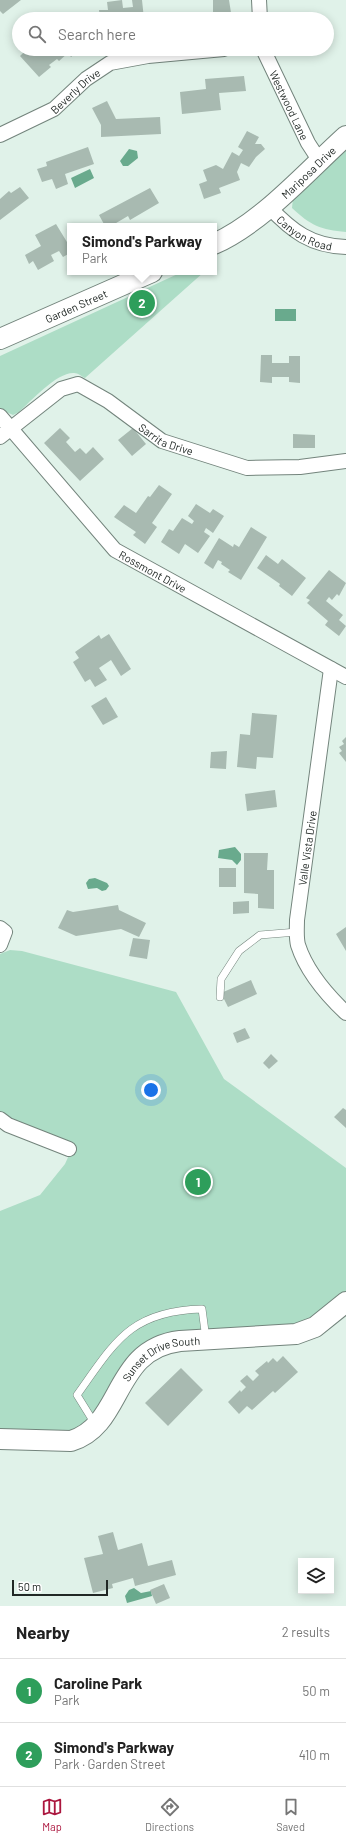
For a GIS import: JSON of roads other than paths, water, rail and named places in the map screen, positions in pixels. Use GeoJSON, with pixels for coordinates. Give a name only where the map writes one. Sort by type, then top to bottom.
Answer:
{"type":"FeatureCollection","features":[{"type":"Feature","properties":{"kind":"street"},"geometry":{"type":"LineString","coordinates":[[259,0],[260,12]]}},
{"type":"Feature","properties":{"kind":"street","name":"Beverly Drive"},"geometry":{"type":"LineString","coordinates":[[0,134],[54,109],[86,79],[110,63],[148,56]]}},
{"type":"Feature","properties":{"kind":"street","name":"Westwood Lane"},"geometry":{"type":"LineString","coordinates":[[266,56],[308,143],[319,160]]}},
{"type":"Feature","properties":{"kind":"street","name":"Mariposa Drive"},"geometry":{"type":"LineString","coordinates":[[269,208],[346,136]]}},
{"type":"Feature","properties":{"kind":"street"},"geometry":{"type":"LineString","coordinates":[[217,243],[228,238],[269,208]]}},
{"type":"Feature","properties":{"kind":"street","name":"Canyon Road"},"geometry":{"type":"LineString","coordinates":[[269,208],[288,227],[303,237],[321,244],[346,247]]}},
{"type":"Feature","properties":{"kind":"street","name":"Garden Street"},"geometry":{"type":"LineString","coordinates":[[0,339],[145,275]]}},
{"type":"Feature","properties":{"kind":"street","name":"Sarrita Drive"},"geometry":{"type":"LineString","coordinates":[[11,428],[61,390],[78,384],[108,401],[162,441],[247,468],[300,468],[346,461]]}},
{"type":"Feature","properties":{"kind":"street","name":"Rossmont Drive"},"geometry":{"type":"LineString","coordinates":[[0,416],[114,550],[346,677]]}},
{"type":"Feature","properties":{"kind":"street"},"geometry":{"type":"LineString","coordinates":[[0,437],[11,428]]}},
{"type":"Feature","properties":{"kind":"street","name":"Valle Vista Drive"},"geometry":{"type":"LineString","coordinates":[[331,669],[297,920],[298,943],[309,968],[328,993],[346,1013]]}},
{"type":"Feature","properties":{"kind":"street"},"geometry":{"type":"LineString","coordinates":[[0,1119],[8,1125],[69,1149]]}},
{"type":"Feature","properties":{"kind":"street","name":"Sunset Drive South"},"geometry":{"type":"LineString","coordinates":[[0,1440],[71,1441],[82,1438],[96,1426],[134,1365],[147,1352],[161,1344],[301,1333],[315,1327],[346,1302]]}},
{"type":"Feature","properties":{"kind":"lane"},"geometry":{"type":"LineString","coordinates":[[220,997],[221,979],[239,951],[260,935],[298,932]]}},
{"type":"Feature","properties":{"kind":"lane"},"geometry":{"type":"LineString","coordinates":[[96,1426],[77,1395],[106,1353],[118,1339],[132,1328],[161,1314],[180,1310],[202,1309],[206,1340]]}},
{"type":"Feature","properties":{"kind":"place","name":"Simond's Parkway"},"geometry":{"type":"Point","coordinates":[142,303]}},
{"type":"Feature","properties":{"kind":"place","name":"Caroline Park"},"geometry":{"type":"Point","coordinates":[198,1182]}}]}
